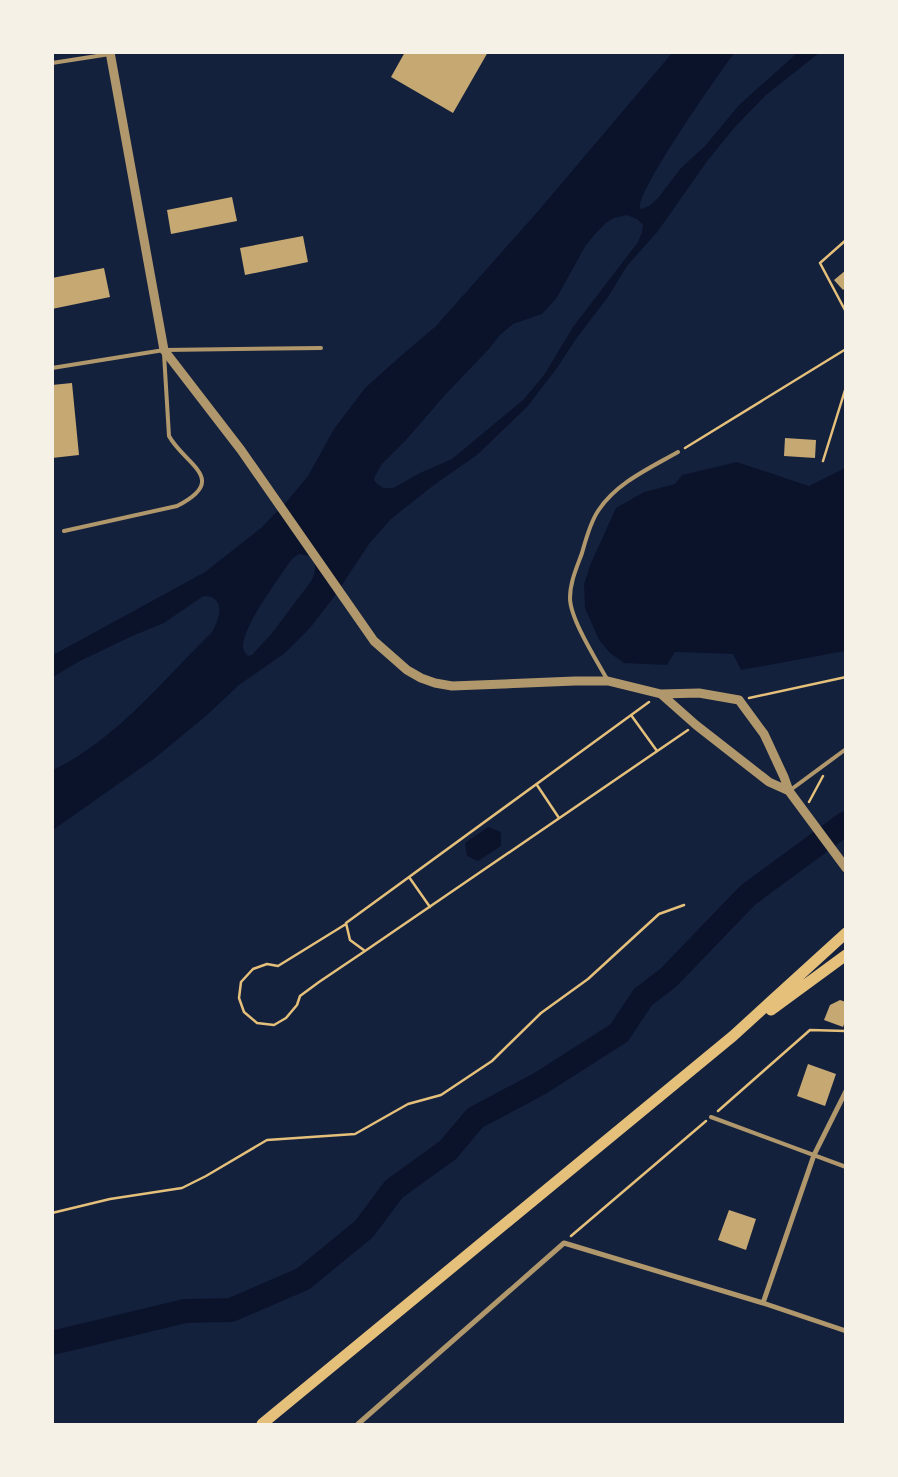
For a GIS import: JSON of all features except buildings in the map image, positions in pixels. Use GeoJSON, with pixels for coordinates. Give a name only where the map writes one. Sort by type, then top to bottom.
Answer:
{"type":"FeatureCollection","features":[{"type":"Feature","properties":{"kind":"main road"},"geometry":{"type":"LineString","coordinates":[[262,1424],[732,1036],[846,933]]}},
{"type":"Feature","properties":{"kind":"main road"},"geometry":{"type":"LineString","coordinates":[[732,1036],[846,956]]}},
{"type":"Feature","properties":{"kind":"street"},"geometry":{"type":"LineString","coordinates":[[110,53],[164,350],[240,450],[374,641],[407,670],[435,683],[452,686],[608,681],[661,694],[699,693],[739,700],[764,734],[789,791],[846,868]]}},
{"type":"Feature","properties":{"kind":"street"},"geometry":{"type":"LineString","coordinates":[[661,694],[696,725],[769,782],[789,791]]}},
{"type":"Feature","properties":{"kind":"street"},"geometry":{"type":"LineString","coordinates":[[763,1303],[814,1155],[846,1091]]}},
{"type":"Feature","properties":{"kind":"street"},"geometry":{"type":"LineString","coordinates":[[358,1424],[564,1243],[763,1303],[846,1331]]}},
{"type":"Feature","properties":{"kind":"lane"},"geometry":{"type":"LineString","coordinates":[[52,63],[110,53]]}},
{"type":"Feature","properties":{"kind":"lane"},"geometry":{"type":"LineString","coordinates":[[52,368],[164,350],[321,348]]}},
{"type":"Feature","properties":{"kind":"lane"},"geometry":{"type":"LineString","coordinates":[[64,531],[177,506],[191,499],[201,489],[202,478],[197,467],[173,444],[169,436],[164,350]]}},
{"type":"Feature","properties":{"kind":"lane"},"geometry":{"type":"LineString","coordinates":[[608,681],[586,641],[574,614],[570,599],[572,583],[598,511],[612,494],[641,472],[678,452]]}},
{"type":"Feature","properties":{"kind":"lane"},"geometry":{"type":"LineString","coordinates":[[789,791],[846,749]]}},
{"type":"Feature","properties":{"kind":"lane"},"geometry":{"type":"LineString","coordinates":[[711,1117],[846,1167]]}},
{"type":"Feature","properties":{"kind":"path"},"geometry":{"type":"LineString","coordinates":[[816,265],[846,240]]}},
{"type":"Feature","properties":{"kind":"path"},"geometry":{"type":"LineString","coordinates":[[820,263],[846,312]]}},
{"type":"Feature","properties":{"kind":"path"},"geometry":{"type":"LineString","coordinates":[[678,452],[846,349]]}},
{"type":"Feature","properties":{"kind":"path"},"geometry":{"type":"LineString","coordinates":[[823,461],[846,387]]}},
{"type":"Feature","properties":{"kind":"path"},"geometry":{"type":"LineString","coordinates":[[739,700],[846,677]]}},
{"type":"Feature","properties":{"kind":"path"},"geometry":{"type":"LineString","coordinates":[[661,694],[346,924],[278,966],[266,964],[253,969],[241,982],[240,998],[244,1012],[257,1023],[274,1025],[280,1022],[297,1006],[300,996],[319,982],[696,725]]}},
{"type":"Feature","properties":{"kind":"path"},"geometry":{"type":"LineString","coordinates":[[631,715],[657,751]]}},
{"type":"Feature","properties":{"kind":"path"},"geometry":{"type":"LineString","coordinates":[[803,812],[834,757]]}},
{"type":"Feature","properties":{"kind":"path"},"geometry":{"type":"LineString","coordinates":[[536,784],[559,818]]}},
{"type":"Feature","properties":{"kind":"path"},"geometry":{"type":"LineString","coordinates":[[410,877],[430,907]]}},
{"type":"Feature","properties":{"kind":"path"},"geometry":{"type":"LineString","coordinates":[[52,1213],[110,1199],[182,1188],[266,1140],[355,1134],[408,1104],[440,1095],[492,1061],[541,1013],[588,979],[659,914],[684,904]]}},
{"type":"Feature","properties":{"kind":"path"},"geometry":{"type":"LineString","coordinates":[[346,924],[350,940],[366,951]]}},
{"type":"Feature","properties":{"kind":"path"},"geometry":{"type":"LineString","coordinates":[[564,1243],[810,1030],[846,1031]]}},
{"type":"Feature","properties":{"kind":"water"},"geometry":{"type":"Polygon","coordinates":[[[672,53],[734,53],[651,179],[643,197],[640,208],[642,209],[658,198],[681,168],[705,146],[739,105],[797,53],[819,53],[766,95],[735,127],[708,160],[658,231],[627,266],[608,297],[527,407],[477,455],[434,485],[391,519],[369,544],[334,597],[310,628],[285,653],[239,685],[206,716],[155,758],[53,830],[53,770],[98,742],[138,708],[212,632],[219,614],[219,605],[213,598],[208,596],[202,597],[164,623],[80,661],[53,677],[53,655],[205,572],[261,528],[308,476],[334,429],[365,388],[436,326],[539,210],[672,53]],[[627,215],[607,222],[596,233],[586,245],[556,299],[542,314],[513,324],[499,336],[406,440],[382,464],[374,480],[377,484],[384,488],[393,488],[420,473],[452,459],[523,400],[544,375],[573,327],[638,242],[643,225],[637,219],[627,215]],[[299,554],[287,566],[254,616],[243,646],[248,656],[252,655],[272,633],[312,580],[315,570],[314,562],[310,556],[299,554]]]}},
{"type":"Feature","properties":{"kind":"water"},"geometry":{"type":"Polygon","coordinates":[[[737,462],[809,486],[845,468],[845,651],[741,670],[733,654],[675,652],[667,665],[624,663],[610,653],[599,640],[585,608],[584,584],[591,563],[616,508],[644,492],[675,484],[682,475],[737,462]]]}},
{"type":"Feature","properties":{"kind":"water"},"geometry":{"type":"Polygon","coordinates":[[[488,827],[501,832],[501,846],[478,861],[467,856],[465,843],[488,827]]]}},
{"type":"Feature","properties":{"kind":"waterway"},"geometry":{"type":"LineString","coordinates":[[52,1343],[185,1311],[231,1310],[303,1279],[364,1229],[394,1189],[448,1150],[475,1118],[539,1084],[619,1033],[643,997],[668,978],[748,895],[846,823]]}}]}
